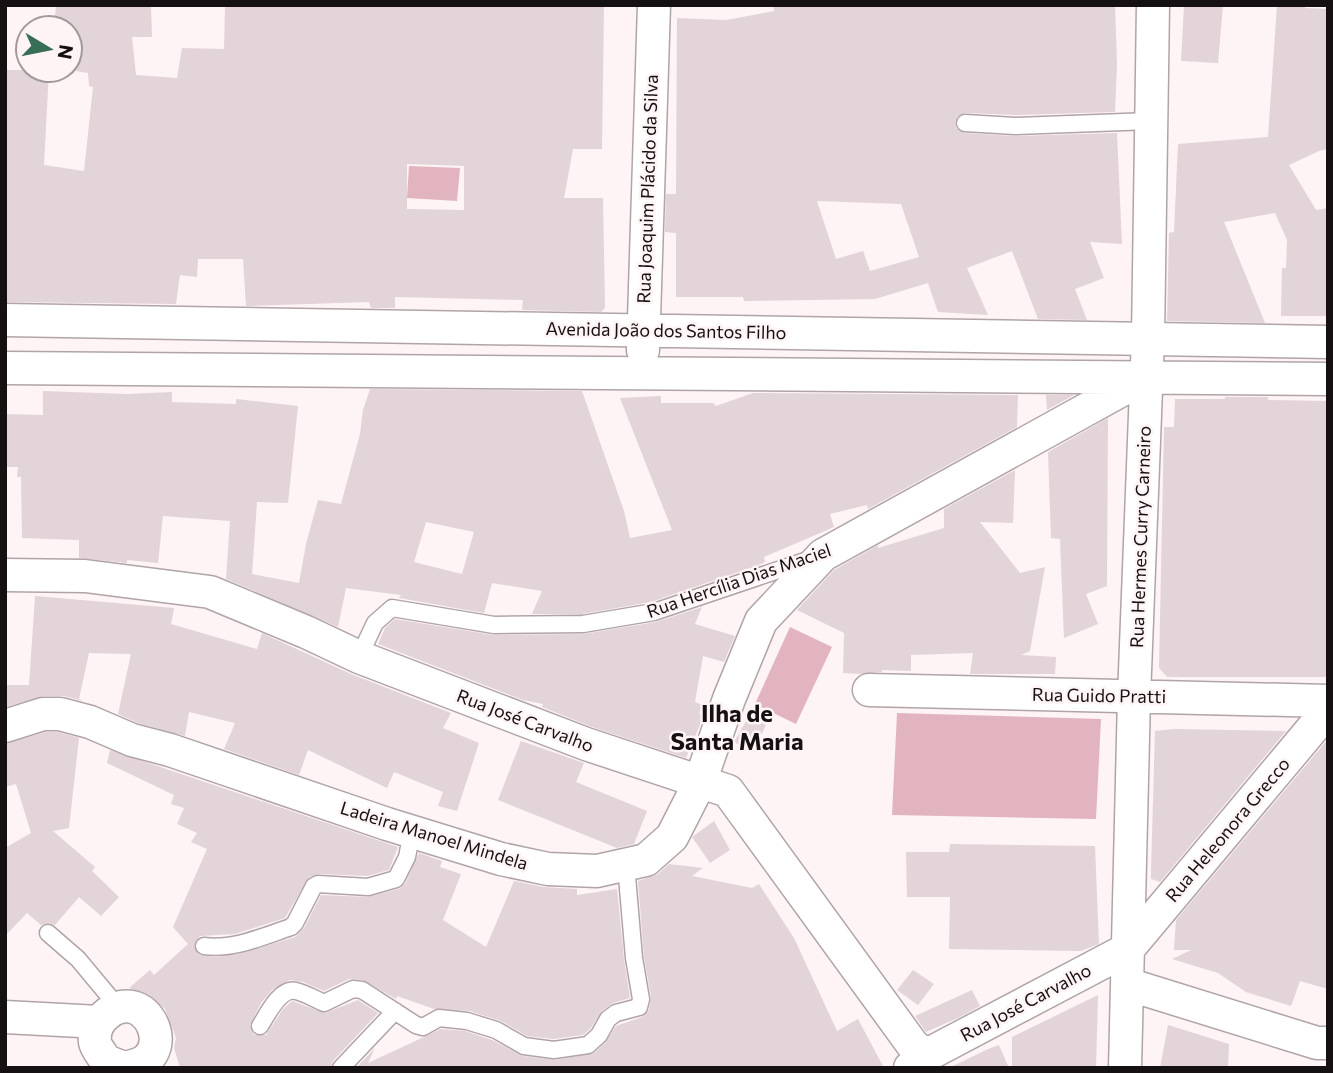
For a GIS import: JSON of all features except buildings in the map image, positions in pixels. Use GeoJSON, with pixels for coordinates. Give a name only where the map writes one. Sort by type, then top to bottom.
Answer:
{"type":"FeatureCollection","features":[{"type":"Feature","properties":{"kind":"street","name":"Rua Joaquim Plácido da Silva"},"geometry":{"type":"LineString","coordinates":[[644,373],[643,331],[654,5]]}},
{"type":"Feature","properties":{"kind":"street","name":"Rua Hermes Curry Carneiro"},"geometry":{"type":"LineString","coordinates":[[1125,1068],[1134,696],[1147,376],[1153,5]]}},
{"type":"Feature","properties":{"kind":"street","name":"Avenida João dos Santos Filho"},"geometry":{"type":"LineString","coordinates":[[5,320],[1328,342]]}},
{"type":"Feature","properties":{"kind":"street"},"geometry":{"type":"LineString","coordinates":[[5,368],[1328,379]]}},
{"type":"Feature","properties":{"kind":"street","name":"Rua Hercília Dias Maciel"},"geometry":{"type":"LineString","coordinates":[[823,555],[1147,376]]}},
{"type":"Feature","properties":{"kind":"street","name":"Ladeira Manoel Mindela"},"geometry":{"type":"LineString","coordinates":[[5,726],[43,714],[60,714],[90,722],[132,740],[170,750],[412,832],[501,859],[548,869],[597,871],[626,865],[646,860],[672,837],[700,782],[729,699],[761,621],[823,555]]}},
{"type":"Feature","properties":{"kind":"street","name":"Rua José Carvalho"},"geometry":{"type":"LineString","coordinates":[[5,575],[85,576],[210,592],[359,657],[586,744],[728,791],[912,1044],[918,1062],[1128,949]]}},
{"type":"Feature","properties":{"kind":"street","name":"Rua Guido Pratti"},"geometry":{"type":"LineString","coordinates":[[869,690],[1328,701]]}},
{"type":"Feature","properties":{"kind":"street","name":"Rua Heleonora Grecco"},"geometry":{"type":"LineString","coordinates":[[1128,949],[1328,710]]}},
{"type":"Feature","properties":{"kind":"street"},"geometry":{"type":"LineString","coordinates":[[1127,984],[1317,1043],[1328,1043]]}},
{"type":"Feature","properties":{"kind":"street"},"geometry":{"type":"LineString","coordinates":[[5,1017],[108,1015],[136,1008],[151,1020],[157,1038],[143,1065],[106,1061],[95,1043],[108,1015]]}},
{"type":"Feature","properties":{"kind":"lane"},"geometry":{"type":"LineString","coordinates":[[965,123],[1015,126],[1151,121]]}},
{"type":"Feature","properties":{"kind":"lane","name":"Rua Hercília Dias Maciel"},"geometry":{"type":"LineString","coordinates":[[359,657],[375,624],[392,608],[494,625],[583,624],[654,612],[823,555]]}},
{"type":"Feature","properties":{"kind":"lane"},"geometry":{"type":"LineString","coordinates":[[204,946],[215,948],[244,942],[291,927],[296,923],[314,886],[318,884],[368,887],[396,879],[407,857],[412,832]]}},
{"type":"Feature","properties":{"kind":"lane"},"geometry":{"type":"LineString","coordinates":[[260,1026],[270,1009],[288,991],[294,990],[324,1003],[353,989],[362,990],[423,1027],[439,1018],[485,1025],[531,1048],[554,1050],[588,1045],[599,1035],[608,1019],[616,1013],[639,1007],[641,999],[634,958],[626,865]]}},
{"type":"Feature","properties":{"kind":"lane"},"geometry":{"type":"LineString","coordinates":[[48,933],[78,959],[108,1015]]}},
{"type":"Feature","properties":{"kind":"lane"},"geometry":{"type":"LineString","coordinates":[[341,1068],[395,1011]]}},
{"type":"Feature","properties":{"kind":"shaded area"},"geometry":{"type":"Polygon","coordinates":[[[409,166],[460,168],[457,201],[407,198],[409,166]]]}},
{"type":"Feature","properties":{"kind":"shaded area"},"geometry":{"type":"Polygon","coordinates":[[[790,627],[832,647],[796,724],[755,704],[790,627]]]}},
{"type":"Feature","properties":{"kind":"shaded area"},"geometry":{"type":"Polygon","coordinates":[[[897,713],[1101,719],[1096,819],[892,815],[897,713]]]}},
{"type":"Feature","properties":{"kind":"district","name":"Ilha de Santa Maria"},"geometry":{"type":"Point","coordinates":[737,728]}}]}
